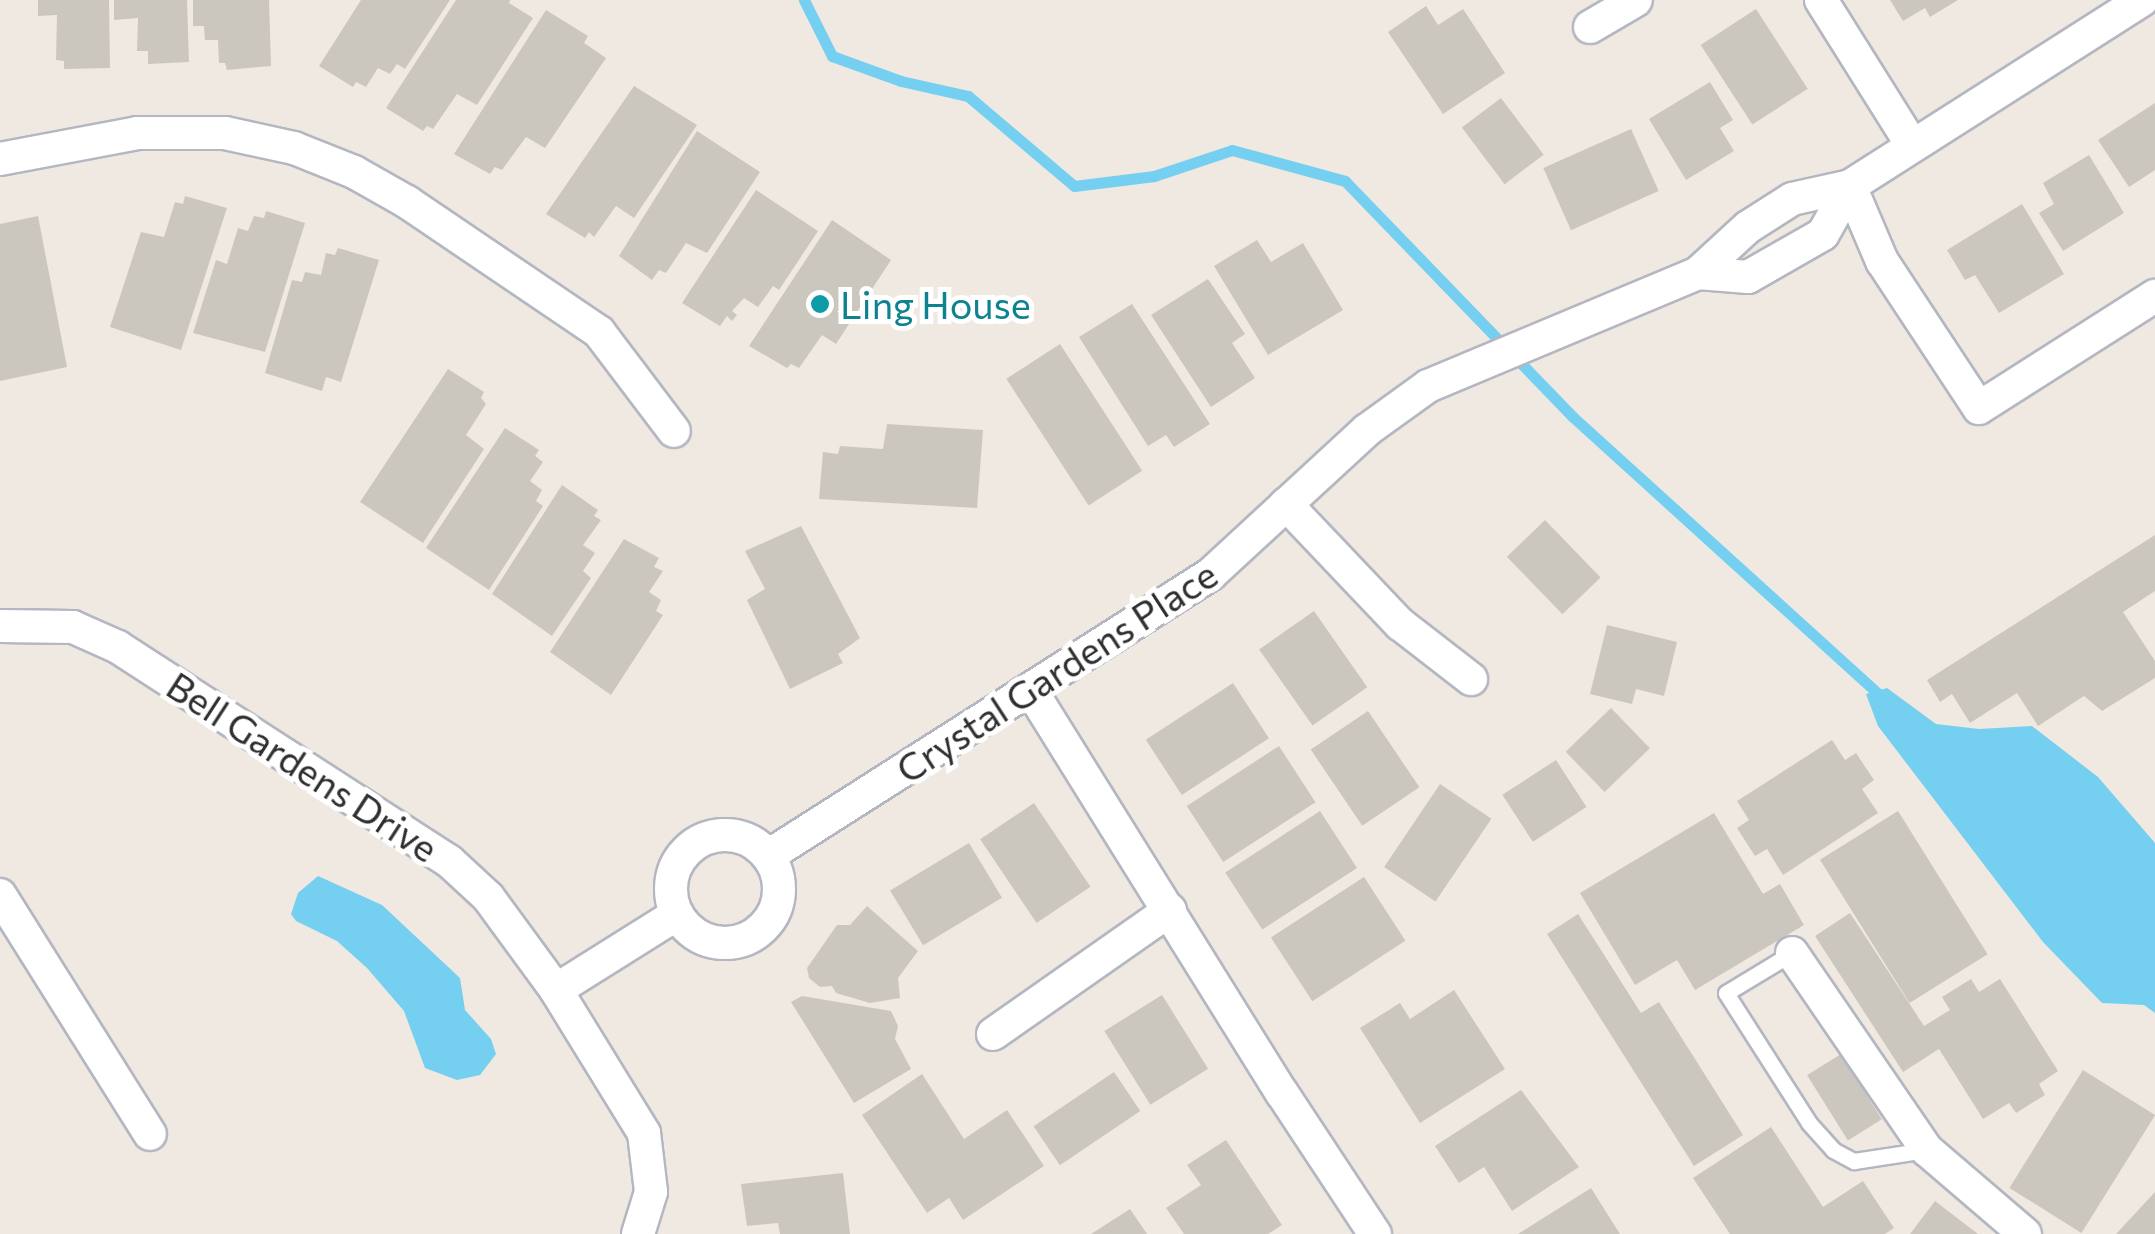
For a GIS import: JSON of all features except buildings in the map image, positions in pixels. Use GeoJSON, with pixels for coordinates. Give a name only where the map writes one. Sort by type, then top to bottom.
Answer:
{"type":"FeatureCollection","features":[{"type":"Feature","properties":{"kind":"street"},"geometry":{"type":"LineString","coordinates":[[1590,27],[1636,0]]}},
{"type":"Feature","properties":{"kind":"street"},"geometry":{"type":"LineString","coordinates":[[1821,0],[1912,145]]}},
{"type":"Feature","properties":{"kind":"street","name":"Crystal Gardens Place"},"geometry":{"type":"LineString","coordinates":[[768,856],[1032,692],[1211,574],[1367,430],[1428,386],[1698,274],[1748,227],[1792,199],[1850,186],[2142,0]]}},
{"type":"Feature","properties":{"kind":"street"},"geometry":{"type":"LineString","coordinates":[[0,159],[137,133],[225,133],[294,148],[354,172],[407,202],[598,332],[674,431]]}},
{"type":"Feature","properties":{"kind":"street"},"geometry":{"type":"LineString","coordinates":[[1850,186],[1882,261],[1979,408],[2155,296]]}},
{"type":"Feature","properties":{"kind":"street","name":"Crystal Gardens Place"},"geometry":{"type":"LineString","coordinates":[[1698,274],[1748,277],[1823,234],[1850,186]]}},
{"type":"Feature","properties":{"kind":"street"},"geometry":{"type":"LineString","coordinates":[[1286,504],[1400,624],[1471,679]]}},
{"type":"Feature","properties":{"kind":"street","name":"Bell Gardens Drive"},"geometry":{"type":"LineString","coordinates":[[0,626],[73,627],[118,647],[449,861],[488,898],[556,990],[644,1133],[651,1192],[638,1234]]}},
{"type":"Feature","properties":{"kind":"street"},"geometry":{"type":"LineString","coordinates":[[1032,692],[1375,1234]]}},
{"type":"Feature","properties":{"kind":"street"},"geometry":{"type":"LineString","coordinates":[[730,834],[755,843],[768,856],[776,872],[778,894],[762,929],[745,939],[721,943],[701,937],[677,914],[670,888],[673,871],[687,848],[706,837],[730,834]]}},
{"type":"Feature","properties":{"kind":"street"},"geometry":{"type":"LineString","coordinates":[[0,895],[150,1134]]}},
{"type":"Feature","properties":{"kind":"street"},"geometry":{"type":"LineString","coordinates":[[993,1034],[1170,910]]}},
{"type":"Feature","properties":{"kind":"street"},"geometry":{"type":"LineString","coordinates":[[556,990],[677,914]]}},
{"type":"Feature","properties":{"kind":"street"},"geometry":{"type":"LineString","coordinates":[[1792,953],[1927,1150],[2025,1234]]}},
{"type":"Feature","properties":{"kind":"lane"},"geometry":{"type":"LineString","coordinates":[[1792,953],[1726,993],[1809,1123],[1834,1150],[1854,1161],[1927,1150]]}},
{"type":"Feature","properties":{"kind":"water"},"geometry":{"type":"Polygon","coordinates":[[[1887,688],[1936,724],[1979,729],[2032,726],[2098,777],[2155,843],[2155,1013],[2144,1005],[2102,1003],[2043,942],[1878,726],[1866,694],[1887,688]]]}},
{"type":"Feature","properties":{"kind":"water"},"geometry":{"type":"Polygon","coordinates":[[[318,876],[382,905],[460,978],[465,1010],[491,1039],[496,1054],[480,1075],[457,1080],[425,1068],[404,1011],[367,968],[337,941],[296,921],[291,914],[298,893],[318,876]]]}},
{"type":"Feature","properties":{"kind":"waterway"},"geometry":{"type":"LineString","coordinates":[[804,0],[832,56],[901,81],[968,96],[1074,186],[1154,176],[1232,150],[1345,181],[1573,417],[1885,700]]}},
{"type":"Feature","properties":{"kind":"place","name":"Ling House"},"geometry":{"type":"Point","coordinates":[820,304]}}]}
